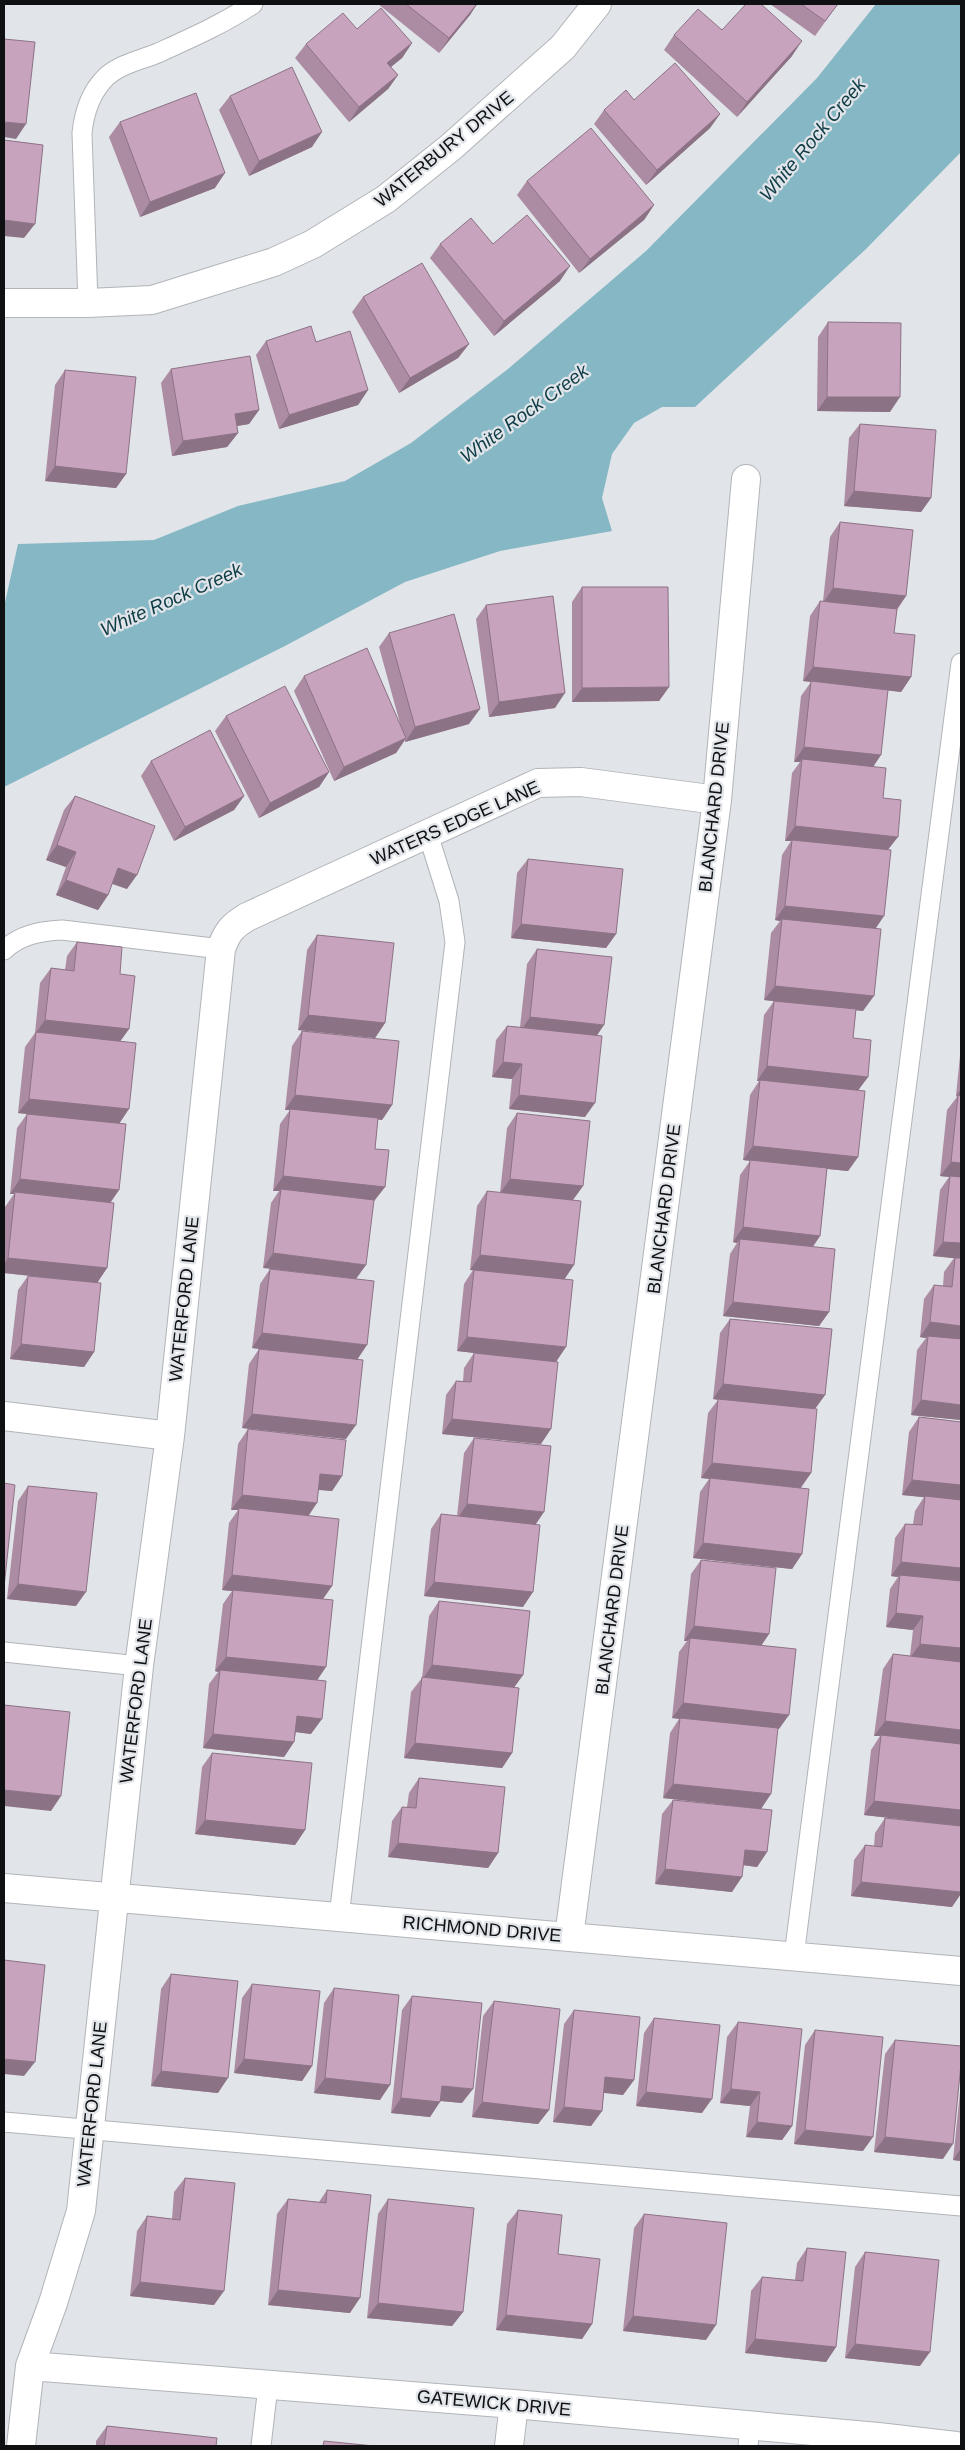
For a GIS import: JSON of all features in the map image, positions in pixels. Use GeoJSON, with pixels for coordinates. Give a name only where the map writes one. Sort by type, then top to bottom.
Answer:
{"type":"FeatureCollection","features":[{"type":"Feature","properties":{"kind":"street","name":"WATERBURY DRIVE"},"geometry":{"type":"LineString","coordinates":[[4,302],[88,303],[152,300],[274,262],[312,244],[386,199],[451,147],[563,47],[597,4]]}},
{"type":"Feature","properties":{"kind":"street","name":"BLANCHARD DRIVE"},"geometry":{"type":"LineString","coordinates":[[569,1937],[717,800],[746,479]]}},
{"type":"Feature","properties":{"kind":"street","name":"WATERS EDGE LANE"},"geometry":{"type":"LineString","coordinates":[[221,949],[230,928],[247,917],[538,783],[581,782],[717,800]]}},
{"type":"Feature","properties":{"kind":"street","name":"WATERFORD LANE"},"geometry":{"type":"LineString","coordinates":[[21,2446],[30,2366],[53,2303],[81,2211],[91,2130],[98,2040],[140,1666],[170,1436],[221,949]]}},
{"type":"Feature","properties":{"kind":"street"},"geometry":{"type":"LineString","coordinates":[[4,1416],[170,1436]]}},
{"type":"Feature","properties":{"kind":"street","name":"RICHMOND DRIVE"},"geometry":{"type":"LineString","coordinates":[[4,1888],[961,1971]]}},
{"type":"Feature","properties":{"kind":"street","name":"GATEWICK DRIVE"},"geometry":{"type":"LineString","coordinates":[[30,2366],[514,2404],[749,2436],[878,2437],[956,2446]]}},
{"type":"Feature","properties":{"kind":"street"},"geometry":{"type":"LineString","coordinates":[[509,2446],[514,2404]]}},
{"type":"Feature","properties":{"kind":"lane"},"geometry":{"type":"LineString","coordinates":[[88,303],[82,133],[84,118],[92,95],[106,77],[121,66],[215,28],[253,4]]}},
{"type":"Feature","properties":{"kind":"lane"},"geometry":{"type":"LineString","coordinates":[[794,1956],[961,663]]}},
{"type":"Feature","properties":{"kind":"lane"},"geometry":{"type":"LineString","coordinates":[[339,1917],[455,942],[449,901],[428,834]]}},
{"type":"Feature","properties":{"kind":"lane"},"geometry":{"type":"LineString","coordinates":[[4,950],[28,934],[62,930],[221,949]]}},
{"type":"Feature","properties":{"kind":"lane"},"geometry":{"type":"LineString","coordinates":[[4,1652],[140,1666]]}},
{"type":"Feature","properties":{"kind":"lane"},"geometry":{"type":"LineString","coordinates":[[4,2122],[961,2206]]}},
{"type":"Feature","properties":{"kind":"lane"},"geometry":{"type":"LineString","coordinates":[[261,2446],[268,2386]]}},
{"type":"Feature","properties":{"kind":"water","name":"White Rock Creek"},"geometry":{"type":"Polygon","coordinates":[[[876,4],[961,4],[961,152],[866,249],[695,407],[662,407],[634,423],[612,454],[602,498],[612,531],[500,551],[405,582],[283,647],[4,787],[4,607],[18,544],[154,540],[238,506],[345,481],[411,443],[508,369],[646,251],[817,78],[876,4]]]}},
{"type":"Feature","properties":{"kind":"building"},"geometry":{"type":"Polygon","coordinates":[[[406,4],[477,4],[449,38],[406,4]]]}},
{"type":"Feature","properties":{"kind":"building"},"geometry":{"type":"Polygon","coordinates":[[[746,4],[761,4],[802,41],[747,102],[674,35],[698,9],[722,30],[746,4]]]}},
{"type":"Feature","properties":{"kind":"building"},"geometry":{"type":"Polygon","coordinates":[[[801,4],[838,4],[825,21],[801,4]]]}},
{"type":"Feature","properties":{"kind":"building"},"geometry":{"type":"Polygon","coordinates":[[[381,8],[412,43],[387,63],[398,75],[359,107],[306,44],[343,13],[357,29],[381,8]]]}},
{"type":"Feature","properties":{"kind":"building"},"geometry":{"type":"Polygon","coordinates":[[[4,39],[35,42],[26,124],[4,122],[4,39]]]}},
{"type":"Feature","properties":{"kind":"building"},"geometry":{"type":"Polygon","coordinates":[[[675,63],[720,114],[657,170],[604,110],[626,90],[634,100],[675,63]]]}},
{"type":"Feature","properties":{"kind":"building"},"geometry":{"type":"Polygon","coordinates":[[[292,67],[322,132],[259,161],[230,96],[292,67]]]}},
{"type":"Feature","properties":{"kind":"building"},"geometry":{"type":"Polygon","coordinates":[[[196,93],[225,173],[150,202],[120,122],[196,93]]]}},
{"type":"Feature","properties":{"kind":"building"},"geometry":{"type":"Polygon","coordinates":[[[591,128],[654,205],[590,259],[527,181],[591,128]]]}},
{"type":"Feature","properties":{"kind":"building"},"geometry":{"type":"Polygon","coordinates":[[[4,140],[43,145],[35,224],[4,220],[4,140]]]}},
{"type":"Feature","properties":{"kind":"building"},"geometry":{"type":"Polygon","coordinates":[[[527,215],[570,266],[504,321],[440,244],[471,218],[493,244],[527,215]]]}},
{"type":"Feature","properties":{"kind":"building"},"geometry":{"type":"Polygon","coordinates":[[[422,263],[469,344],[410,378],[363,297],[422,263]]]}},
{"type":"Feature","properties":{"kind":"building"},"geometry":{"type":"Polygon","coordinates":[[[828,322],[901,323],[900,397],[827,397],[828,322]]]}},
{"type":"Feature","properties":{"kind":"building"},"geometry":{"type":"Polygon","coordinates":[[[311,326],[316,342],[350,331],[368,390],[289,415],[266,341],[311,326]]]}},
{"type":"Feature","properties":{"kind":"building"},"geometry":{"type":"Polygon","coordinates":[[[250,356],[259,410],[235,414],[238,433],[183,441],[171,369],[250,356]]]}},
{"type":"Feature","properties":{"kind":"building"},"geometry":{"type":"Polygon","coordinates":[[[65,370],[136,377],[126,474],[55,466],[65,370]]]}},
{"type":"Feature","properties":{"kind":"building"},"geometry":{"type":"Polygon","coordinates":[[[860,424],[936,430],[931,498],[854,491],[860,424]]]}},
{"type":"Feature","properties":{"kind":"building"},"geometry":{"type":"Polygon","coordinates":[[[840,522],[913,530],[906,596],[833,588],[840,522]]]}},
{"type":"Feature","properties":{"kind":"building"},"geometry":{"type":"Polygon","coordinates":[[[582,587],[668,587],[669,687],[582,688],[582,587]]]}},
{"type":"Feature","properties":{"kind":"building"},"geometry":{"type":"Polygon","coordinates":[[[553,596],[565,693],[499,702],[486,605],[553,596]]]}},
{"type":"Feature","properties":{"kind":"building"},"geometry":{"type":"Polygon","coordinates":[[[820,601],[897,609],[894,633],[915,635],[911,677],[813,667],[820,601]]]}},
{"type":"Feature","properties":{"kind":"building"},"geometry":{"type":"Polygon","coordinates":[[[454,614],[480,709],[415,727],[389,633],[454,614]]]}},
{"type":"Feature","properties":{"kind":"building"},"geometry":{"type":"Polygon","coordinates":[[[367,648],[406,738],[344,767],[304,676],[367,648]]]}},
{"type":"Feature","properties":{"kind":"building"},"geometry":{"type":"Polygon","coordinates":[[[811,681],[888,690],[881,755],[804,747],[811,681]]]}},
{"type":"Feature","properties":{"kind":"building"},"geometry":{"type":"Polygon","coordinates":[[[285,686],[329,772],[270,803],[226,716],[285,686]]]}},
{"type":"Feature","properties":{"kind":"building"},"geometry":{"type":"Polygon","coordinates":[[[210,730],[244,796],[185,827],[151,761],[210,730]]]}},
{"type":"Feature","properties":{"kind":"building"},"geometry":{"type":"Polygon","coordinates":[[[802,759],[886,768],[883,798],[901,800],[898,837],[795,826],[802,759]]]}},
{"type":"Feature","properties":{"kind":"building"},"geometry":{"type":"Polygon","coordinates":[[[75,796],[155,826],[137,875],[118,868],[108,895],[66,880],[76,852],[57,845],[75,796]]]}},
{"type":"Feature","properties":{"kind":"building"},"geometry":{"type":"Polygon","coordinates":[[[792,840],[891,850],[884,916],[785,906],[792,840]]]}},
{"type":"Feature","properties":{"kind":"building"},"geometry":{"type":"Polygon","coordinates":[[[528,859],[623,869],[616,934],[521,924],[528,859]]]}},
{"type":"Feature","properties":{"kind":"building"},"geometry":{"type":"Polygon","coordinates":[[[782,919],[881,929],[874,996],[775,986],[782,919]]]}},
{"type":"Feature","properties":{"kind":"building"},"geometry":{"type":"Polygon","coordinates":[[[317,935],[394,943],[385,1023],[308,1015],[317,935]]]}},
{"type":"Feature","properties":{"kind":"building"},"geometry":{"type":"Polygon","coordinates":[[[77,942],[122,947],[120,974],[135,976],[129,1029],[45,1020],[51,968],[74,971],[77,942]]]}},
{"type":"Feature","properties":{"kind":"building"},"geometry":{"type":"Polygon","coordinates":[[[537,949],[612,957],[604,1025],[530,1017],[537,949]]]}},
{"type":"Feature","properties":{"kind":"building"},"geometry":{"type":"Polygon","coordinates":[[[774,1001],[856,1009],[853,1038],[871,1040],[868,1077],[767,1066],[774,1001]]]}},
{"type":"Feature","properties":{"kind":"building"},"geometry":{"type":"Polygon","coordinates":[[[507,1026],[602,1036],[595,1103],[519,1095],[522,1064],[503,1062],[507,1026]]]}},
{"type":"Feature","properties":{"kind":"building"},"geometry":{"type":"Polygon","coordinates":[[[302,1031],[399,1041],[392,1105],[295,1095],[302,1031]]]}},
{"type":"Feature","properties":{"kind":"building"},"geometry":{"type":"Polygon","coordinates":[[[36,1032],[136,1043],[129,1109],[29,1099],[36,1032]]]}},
{"type":"Feature","properties":{"kind":"building"},"geometry":{"type":"Polygon","coordinates":[[[760,1080],[865,1091],[858,1157],[753,1146],[760,1080]]]}},
{"type":"Feature","properties":{"kind":"building"},"geometry":{"type":"Polygon","coordinates":[[[958,1095],[961,1096],[961,1163],[951,1162],[958,1095]]]}},
{"type":"Feature","properties":{"kind":"building"},"geometry":{"type":"Polygon","coordinates":[[[290,1109],[378,1118],[375,1149],[389,1150],[385,1187],[283,1176],[290,1109]]]}},
{"type":"Feature","properties":{"kind":"building"},"geometry":{"type":"Polygon","coordinates":[[[517,1113],[590,1121],[583,1186],[510,1179],[517,1113]]]}},
{"type":"Feature","properties":{"kind":"building"},"geometry":{"type":"Polygon","coordinates":[[[27,1114],[126,1124],[119,1190],[20,1179],[27,1114]]]}},
{"type":"Feature","properties":{"kind":"building"},"geometry":{"type":"Polygon","coordinates":[[[750,1160],[827,1168],[820,1236],[743,1227],[750,1160]]]}},
{"type":"Feature","properties":{"kind":"building"},"geometry":{"type":"Polygon","coordinates":[[[950,1176],[961,1177],[961,1243],[943,1242],[950,1176]]]}},
{"type":"Feature","properties":{"kind":"building"},"geometry":{"type":"Polygon","coordinates":[[[281,1189],[374,1200],[366,1265],[273,1253],[281,1189]]]}},
{"type":"Feature","properties":{"kind":"building"},"geometry":{"type":"Polygon","coordinates":[[[487,1191],[581,1201],[574,1265],[480,1255],[487,1191]]]}},
{"type":"Feature","properties":{"kind":"building"},"geometry":{"type":"Polygon","coordinates":[[[15,1192],[114,1203],[107,1268],[8,1258],[15,1192]]]}},
{"type":"Feature","properties":{"kind":"building"},"geometry":{"type":"Polygon","coordinates":[[[740,1239],[835,1249],[829,1312],[733,1302],[740,1239]]]}},
{"type":"Feature","properties":{"kind":"building"},"geometry":{"type":"Polygon","coordinates":[[[955,1258],[961,1258],[961,1326],[930,1322],[934,1285],[952,1287],[955,1258]]]}},
{"type":"Feature","properties":{"kind":"building"},"geometry":{"type":"Polygon","coordinates":[[[270,1269],[374,1281],[367,1345],[262,1333],[270,1269]]]}},
{"type":"Feature","properties":{"kind":"building"},"geometry":{"type":"Polygon","coordinates":[[[474,1270],[573,1280],[566,1347],[467,1337],[474,1270]]]}},
{"type":"Feature","properties":{"kind":"building"},"geometry":{"type":"Polygon","coordinates":[[[28,1276],[101,1283],[94,1352],[21,1344],[28,1276]]]}},
{"type":"Feature","properties":{"kind":"building"},"geometry":{"type":"Polygon","coordinates":[[[730,1319],[832,1329],[825,1395],[723,1384],[730,1319]]]}},
{"type":"Feature","properties":{"kind":"building"},"geometry":{"type":"Polygon","coordinates":[[[928,1336],[961,1339],[961,1405],[921,1400],[928,1336]]]}},
{"type":"Feature","properties":{"kind":"building"},"geometry":{"type":"Polygon","coordinates":[[[259,1349],[363,1360],[356,1425],[252,1414],[259,1349]]]}},
{"type":"Feature","properties":{"kind":"building"},"geometry":{"type":"Polygon","coordinates":[[[474,1353],[558,1362],[551,1429],[452,1419],[456,1381],[471,1382],[474,1353]]]}},
{"type":"Feature","properties":{"kind":"building"},"geometry":{"type":"Polygon","coordinates":[[[718,1399],[817,1409],[811,1473],[712,1463],[718,1399]]]}},
{"type":"Feature","properties":{"kind":"building"},"geometry":{"type":"Polygon","coordinates":[[[919,1417],[961,1422],[961,1485],[912,1480],[919,1417]]]}},
{"type":"Feature","properties":{"kind":"building"},"geometry":{"type":"Polygon","coordinates":[[[248,1429],[346,1440],[342,1476],[320,1474],[317,1503],[242,1495],[248,1429]]]}},
{"type":"Feature","properties":{"kind":"building"},"geometry":{"type":"Polygon","coordinates":[[[474,1438],[551,1446],[544,1512],[467,1504],[474,1438]]]}},
{"type":"Feature","properties":{"kind":"building"},"geometry":{"type":"Polygon","coordinates":[[[710,1478],[809,1489],[802,1554],[703,1543],[710,1478]]]}},
{"type":"Feature","properties":{"kind":"building"},"geometry":{"type":"Polygon","coordinates":[[[4,1483],[15,1485],[4,1587],[4,1483]]]}},
{"type":"Feature","properties":{"kind":"building"},"geometry":{"type":"Polygon","coordinates":[[[28,1486],[97,1493],[86,1592],[18,1584],[28,1486]]]}},
{"type":"Feature","properties":{"kind":"building"},"geometry":{"type":"Polygon","coordinates":[[[925,1496],[961,1500],[961,1568],[901,1562],[905,1524],[922,1525],[925,1496]]]}},
{"type":"Feature","properties":{"kind":"building"},"geometry":{"type":"Polygon","coordinates":[[[239,1508],[339,1519],[332,1586],[232,1575],[239,1508]]]}},
{"type":"Feature","properties":{"kind":"building"},"geometry":{"type":"Polygon","coordinates":[[[441,1514],[540,1525],[533,1592],[434,1582],[441,1514]]]}},
{"type":"Feature","properties":{"kind":"building"},"geometry":{"type":"Polygon","coordinates":[[[701,1560],[776,1568],[769,1634],[694,1626],[701,1560]]]}},
{"type":"Feature","properties":{"kind":"building"},"geometry":{"type":"Polygon","coordinates":[[[900,1575],[961,1581],[961,1648],[920,1644],[923,1616],[896,1613],[900,1575]]]}},
{"type":"Feature","properties":{"kind":"building"},"geometry":{"type":"Polygon","coordinates":[[[233,1590],[333,1600],[326,1667],[226,1657],[233,1590]]]}},
{"type":"Feature","properties":{"kind":"building"},"geometry":{"type":"Polygon","coordinates":[[[439,1601],[530,1611],[523,1675],[432,1665],[439,1601]]]}},
{"type":"Feature","properties":{"kind":"building"},"geometry":{"type":"Polygon","coordinates":[[[690,1638],[796,1649],[789,1715],[683,1703],[690,1638]]]}},
{"type":"Feature","properties":{"kind":"building"},"geometry":{"type":"Polygon","coordinates":[[[893,1654],[961,1662],[961,1730],[885,1721],[893,1654]]]}},
{"type":"Feature","properties":{"kind":"building"},"geometry":{"type":"Polygon","coordinates":[[[220,1670],[326,1681],[322,1719],[297,1716],[294,1742],[213,1734],[220,1670]]]}},
{"type":"Feature","properties":{"kind":"building"},"geometry":{"type":"Polygon","coordinates":[[[422,1677],[519,1688],[512,1753],[415,1743],[422,1677]]]}},
{"type":"Feature","properties":{"kind":"building"},"geometry":{"type":"Polygon","coordinates":[[[4,1705],[70,1712],[61,1796],[4,1790],[4,1705]]]}},
{"type":"Feature","properties":{"kind":"building"},"geometry":{"type":"Polygon","coordinates":[[[680,1718],[778,1728],[771,1794],[673,1784],[680,1718]]]}},
{"type":"Feature","properties":{"kind":"building"},"geometry":{"type":"Polygon","coordinates":[[[881,1735],[961,1744],[961,1810],[874,1801],[881,1735]]]}},
{"type":"Feature","properties":{"kind":"building"},"geometry":{"type":"Polygon","coordinates":[[[212,1753],[312,1763],[305,1830],[205,1820],[212,1753]]]}},
{"type":"Feature","properties":{"kind":"building"},"geometry":{"type":"Polygon","coordinates":[[[419,1778],[505,1787],[498,1853],[398,1843],[402,1807],[416,1808],[419,1778]]]}},
{"type":"Feature","properties":{"kind":"building"},"geometry":{"type":"Polygon","coordinates":[[[673,1800],[772,1810],[767,1852],[745,1850],[742,1877],[665,1869],[673,1800]]]}},
{"type":"Feature","properties":{"kind":"building"},"geometry":{"type":"Polygon","coordinates":[[[885,1818],[961,1826],[961,1892],[861,1882],[865,1845],[882,1847],[885,1818]]]}},
{"type":"Feature","properties":{"kind":"building"},"geometry":{"type":"Polygon","coordinates":[[[4,1960],[45,1965],[35,2062],[4,2059],[4,1960]]]}},
{"type":"Feature","properties":{"kind":"building"},"geometry":{"type":"Polygon","coordinates":[[[171,1974],[238,1981],[228,2078],[161,2071],[171,1974]]]}},
{"type":"Feature","properties":{"kind":"building"},"geometry":{"type":"Polygon","coordinates":[[[252,1984],[320,1991],[312,2066],[244,2059],[252,1984]]]}},
{"type":"Feature","properties":{"kind":"building"},"geometry":{"type":"Polygon","coordinates":[[[334,1988],[399,1995],[390,2085],[325,2078],[334,1988]]]}},
{"type":"Feature","properties":{"kind":"building"},"geometry":{"type":"Polygon","coordinates":[[[412,1996],[482,2003],[473,2089],[442,2086],[440,2102],[401,2098],[412,1996]]]}},
{"type":"Feature","properties":{"kind":"building"},"geometry":{"type":"Polygon","coordinates":[[[494,2001],[560,2009],[549,2110],[482,2102],[494,2001]]]}},
{"type":"Feature","properties":{"kind":"building"},"geometry":{"type":"Polygon","coordinates":[[[574,2010],[640,2017],[634,2080],[605,2077],[602,2111],[564,2107],[574,2010]]]}},
{"type":"Feature","properties":{"kind":"building"},"geometry":{"type":"Polygon","coordinates":[[[654,2018],[720,2025],[712,2099],[646,2092],[654,2018]]]}},
{"type":"Feature","properties":{"kind":"building"},"geometry":{"type":"Polygon","coordinates":[[[738,2022],[802,2029],[792,2126],[757,2122],[760,2092],[731,2089],[738,2022]]]}},
{"type":"Feature","properties":{"kind":"building"},"geometry":{"type":"Polygon","coordinates":[[[815,2030],[883,2037],[873,2137],[805,2130],[815,2030]]]}},
{"type":"Feature","properties":{"kind":"building"},"geometry":{"type":"Polygon","coordinates":[[[895,2040],[961,2046],[953,2144],[885,2137],[895,2040]]]}},
{"type":"Feature","properties":{"kind":"building"},"geometry":{"type":"Polygon","coordinates":[[[185,2178],[235,2183],[224,2291],[140,2282],[147,2216],[180,2220],[185,2178]]]}},
{"type":"Feature","properties":{"kind":"building"},"geometry":{"type":"Polygon","coordinates":[[[327,2190],[371,2195],[360,2298],[278,2290],[288,2199],[326,2203],[327,2190]]]}},
{"type":"Feature","properties":{"kind":"building"},"geometry":{"type":"Polygon","coordinates":[[[388,2199],[474,2208],[463,2312],[378,2303],[388,2199]]]}},
{"type":"Feature","properties":{"kind":"building"},"geometry":{"type":"Polygon","coordinates":[[[518,2210],[562,2215],[558,2254],[600,2259],[592,2324],[506,2315],[518,2210]]]}},
{"type":"Feature","properties":{"kind":"building"},"geometry":{"type":"Polygon","coordinates":[[[644,2214],[727,2223],[716,2325],[633,2316],[644,2214]]]}},
{"type":"Feature","properties":{"kind":"building"},"geometry":{"type":"Polygon","coordinates":[[[807,2248],[846,2252],[836,2347],[755,2339],[762,2277],[803,2281],[807,2248]]]}},
{"type":"Feature","properties":{"kind":"building"},"geometry":{"type":"Polygon","coordinates":[[[865,2252],[939,2260],[930,2352],[855,2344],[865,2252]]]}},
{"type":"Feature","properties":{"kind":"building"},"geometry":{"type":"Polygon","coordinates":[[[107,2426],[217,2438],[216,2446],[104,2446],[107,2426]]]}},
{"type":"Feature","properties":{"kind":"building"},"geometry":{"type":"Polygon","coordinates":[[[324,2441],[374,2446],[323,2446],[324,2441]]]}}]}
